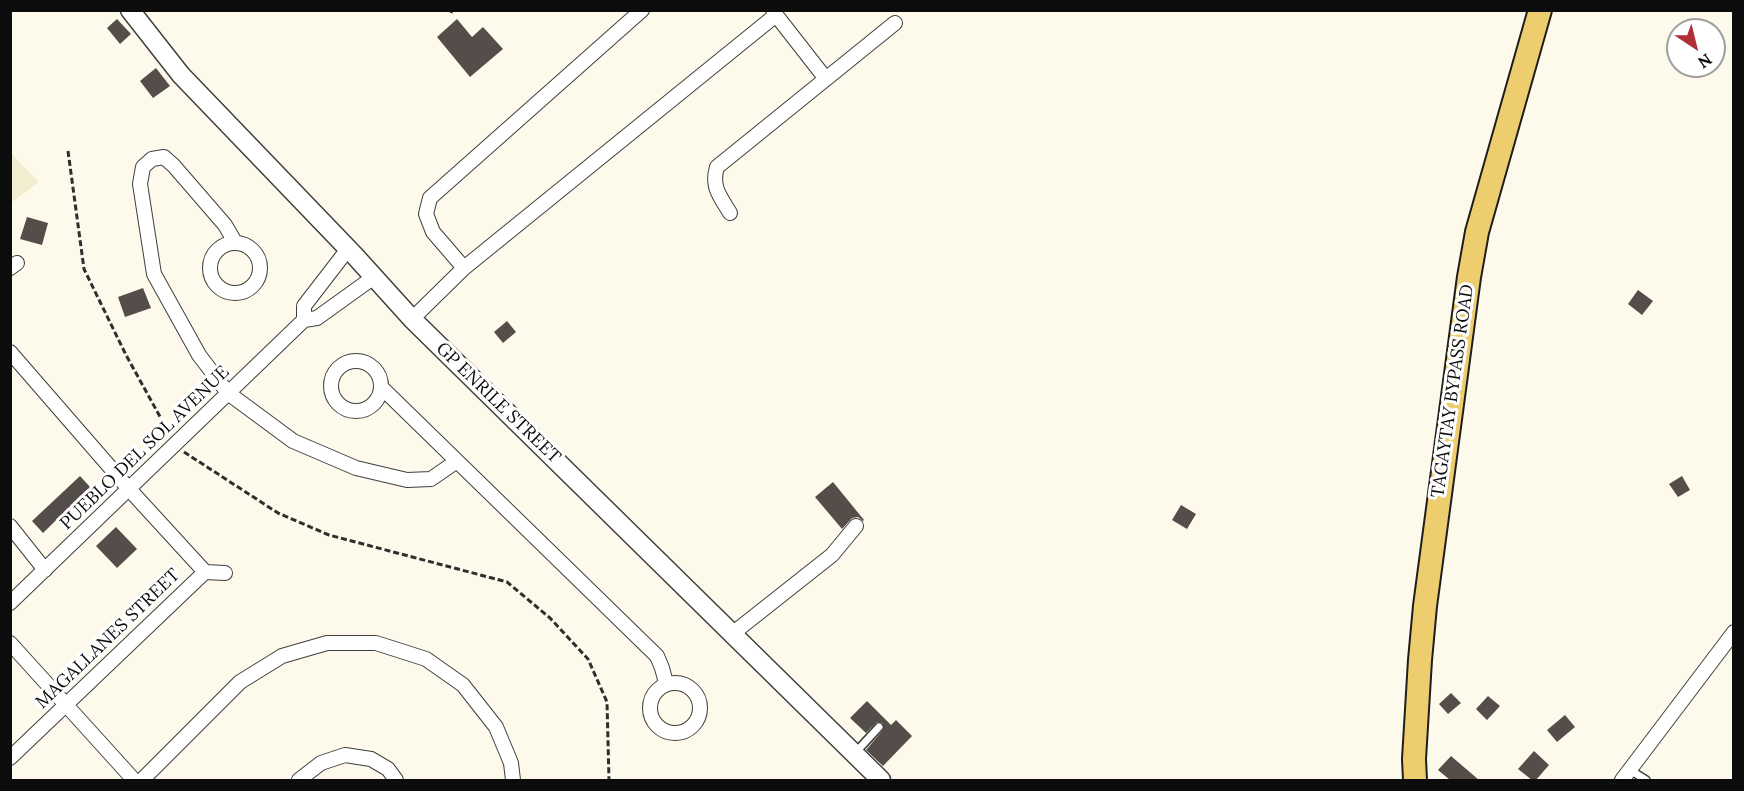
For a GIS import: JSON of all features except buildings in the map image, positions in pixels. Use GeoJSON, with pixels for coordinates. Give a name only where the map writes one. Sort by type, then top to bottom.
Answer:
{"type":"FeatureCollection","features":[{"type":"Feature","properties":{"kind":"main road","name":"TAGAYTAY BYPASS ROAD"},"geometry":{"type":"LineString","coordinates":[[1415,780],[1414,759],[1425,606],[1468,277],[1478,232],[1540,10]]}},
{"type":"Feature","properties":{"kind":"street","name":"GP ENRILE STREET"},"geometry":{"type":"LineString","coordinates":[[130,10],[181,75],[412,319],[881,780]]}},
{"type":"Feature","properties":{"kind":"street"},"geometry":{"type":"LineString","coordinates":[[464,268],[432,232],[426,214],[430,198],[642,10]]}},
{"type":"Feature","properties":{"kind":"street"},"geometry":{"type":"LineString","coordinates":[[412,319],[464,268],[774,13],[826,79]]}},
{"type":"Feature","properties":{"kind":"street"},"geometry":{"type":"LineString","coordinates":[[730,213],[715,186],[714,178],[717,167],[895,23]]}},
{"type":"Feature","properties":{"kind":"street"},"geometry":{"type":"LineString","coordinates":[[235,242],[225,225],[164,157],[152,159],[143,167],[140,184],[154,274],[199,356],[228,393],[293,441],[356,468],[407,480],[431,479],[457,461]]}},
{"type":"Feature","properties":{"kind":"street","name":"PUEBLO DEL SOL AVENUE"},"geometry":{"type":"LineString","coordinates":[[304,320],[304,306],[348,249]]}},
{"type":"Feature","properties":{"kind":"street","name":"PUEBLO DEL SOL AVENUE"},"geometry":{"type":"LineString","coordinates":[[10,603],[304,320],[316,318],[374,277]]}},
{"type":"Feature","properties":{"kind":"street"},"geometry":{"type":"LineString","coordinates":[[10,352],[129,489],[205,572],[225,573]]}},
{"type":"Feature","properties":{"kind":"street"},"geometry":{"type":"LineString","coordinates":[[381,387],[657,656],[666,683]]}},
{"type":"Feature","properties":{"kind":"street"},"geometry":{"type":"LineString","coordinates":[[10,526],[45,570]]}},
{"type":"Feature","properties":{"kind":"street"},"geometry":{"type":"LineString","coordinates":[[732,634],[832,555],[856,526]]}},
{"type":"Feature","properties":{"kind":"street","name":"MAGALLANES STREET"},"geometry":{"type":"LineString","coordinates":[[10,758],[205,572]]}},
{"type":"Feature","properties":{"kind":"street"},"geometry":{"type":"LineString","coordinates":[[1626,775],[1734,632]]}},
{"type":"Feature","properties":{"kind":"street"},"geometry":{"type":"LineString","coordinates":[[10,643],[134,780]]}},
{"type":"Feature","properties":{"kind":"street"},"geometry":{"type":"LineString","coordinates":[[142,780],[240,682],[282,656],[327,643],[376,643],[426,659],[463,685],[496,727],[511,763],[513,780]]}},
{"type":"Feature","properties":{"kind":"street"},"geometry":{"type":"LineString","coordinates":[[299,780],[321,763],[345,755],[371,759],[388,769],[396,780]]}},
{"type":"Feature","properties":{"kind":"lane"},"geometry":{"type":"LineString","coordinates":[[854,754],[879,727]]}},
{"type":"Feature","properties":{"kind":"lane"},"geometry":{"type":"LineString","coordinates":[[1626,775],[1646,780]]}},
{"type":"Feature","properties":{"kind":"path"},"geometry":{"type":"LineString","coordinates":[[68,151],[84,269],[126,354],[175,444],[278,513],[319,531],[507,582],[550,618],[588,659],[607,702],[609,780]]}},
{"type":"Feature","properties":{"kind":"shaded area"},"geometry":{"type":"Polygon","coordinates":[[[11,153],[39,182],[11,203],[11,153]]]}}]}
